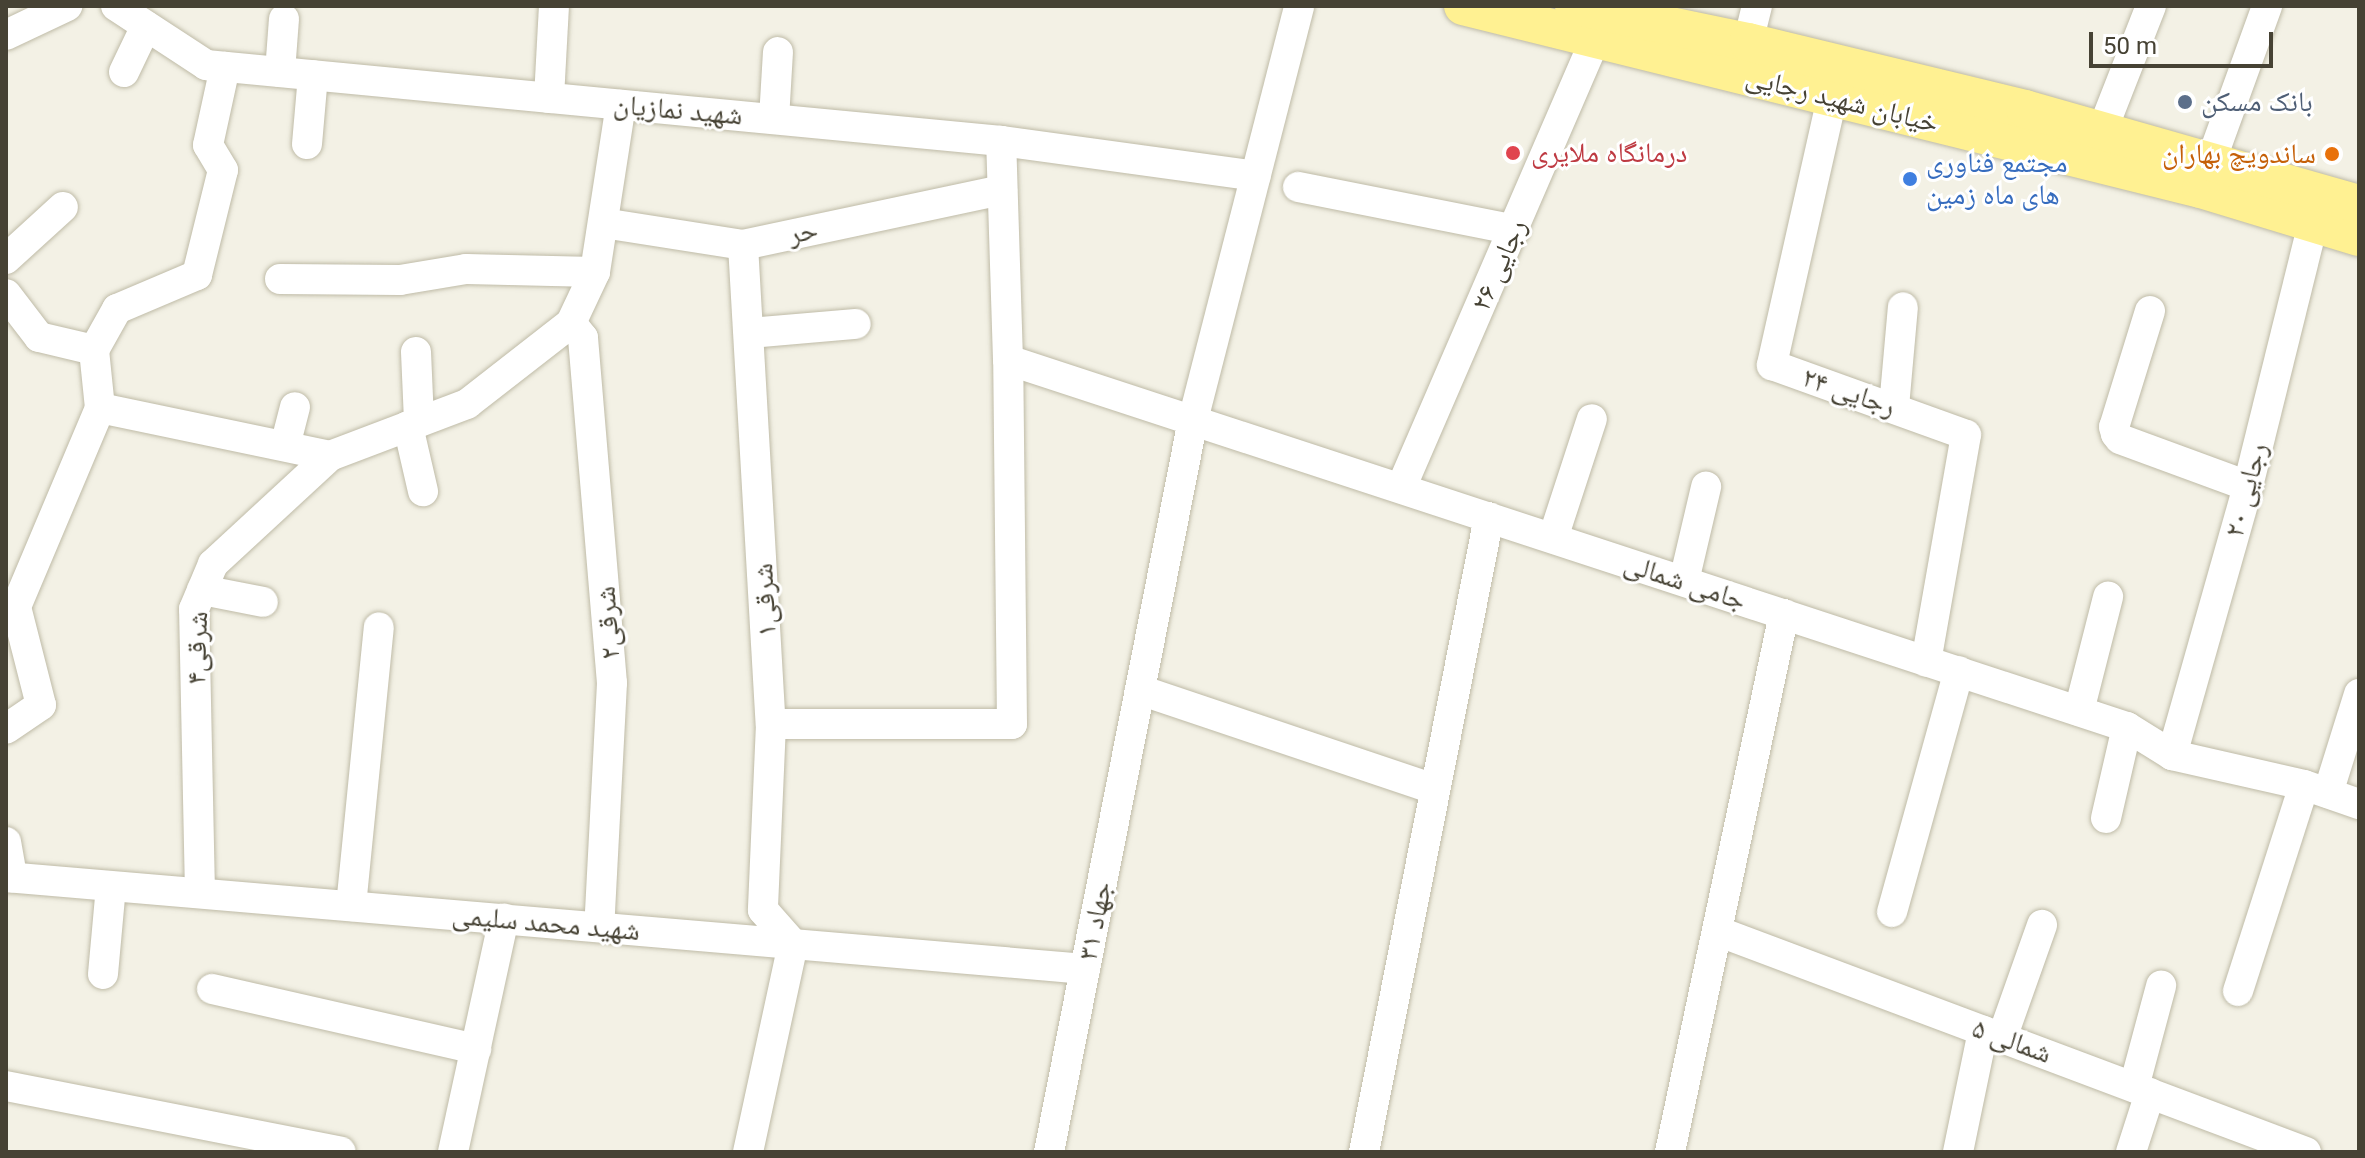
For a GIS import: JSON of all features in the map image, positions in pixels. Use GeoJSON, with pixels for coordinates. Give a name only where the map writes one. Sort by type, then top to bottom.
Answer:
{"type":"FeatureCollection","features":[{"type":"Feature","properties":{"kind":"main road","name":"خیابان شهید رجایی"},"geometry":{"type":"LineString","coordinates":[[1463,6],[1608,21],[1753,24],[2019,125],[2201,189],[2359,237]]}},
{"type":"Feature","properties":{"kind":"main road","name":"خیابان شهید رجایی"},"geometry":{"type":"LineString","coordinates":[[1574,6],[1608,21],[1832,98],[2019,125],[2102,131],[2359,204]]}},
{"type":"Feature","properties":{"kind":"street"},"geometry":{"type":"LineString","coordinates":[[6,35],[67,6]]}},
{"type":"Feature","properties":{"kind":"street","name":"شهید نمازیان"},"geometry":{"type":"LineString","coordinates":[[116,6],[206,65],[1001,141],[1256,176]]}},
{"type":"Feature","properties":{"kind":"street"},"geometry":{"type":"LineString","coordinates":[[549,98],[554,6]]}},
{"type":"Feature","properties":{"kind":"street"},"geometry":{"type":"LineString","coordinates":[[1193,420],[1299,6]]}},
{"type":"Feature","properties":{"kind":"street"},"geometry":{"type":"LineString","coordinates":[[2102,131],[2151,6]]}},
{"type":"Feature","properties":{"kind":"street"},"geometry":{"type":"LineString","coordinates":[[2211,161],[2267,6]]}},
{"type":"Feature","properties":{"kind":"street"},"geometry":{"type":"LineString","coordinates":[[280,72],[284,19]]}},
{"type":"Feature","properties":{"kind":"street","name":"رجایی ۲۶"},"geometry":{"type":"LineString","coordinates":[[1401,488],[1608,21]]}},
{"type":"Feature","properties":{"kind":"street"},"geometry":{"type":"LineString","coordinates":[[124,72],[146,26]]}},
{"type":"Feature","properties":{"kind":"street"},"geometry":{"type":"LineString","coordinates":[[774,119],[778,52]]}},
{"type":"Feature","properties":{"kind":"street"},"geometry":{"type":"LineString","coordinates":[[6,729],[41,705],[16,607],[15,585],[100,408],[94,350],[117,309],[197,275],[223,170],[208,145],[225,67]]}},
{"type":"Feature","properties":{"kind":"street"},"geometry":{"type":"LineString","coordinates":[[307,144],[313,75]]}},
{"type":"Feature","properties":{"kind":"street","name":"رجایی ۲۴"},"geometry":{"type":"LineString","coordinates":[[1832,98],[1772,365],[1966,435],[1926,661]]}},
{"type":"Feature","properties":{"kind":"street"},"geometry":{"type":"LineString","coordinates":[[100,408],[330,456],[467,404],[571,323],[595,272],[621,105]]}},
{"type":"Feature","properties":{"kind":"street"},"geometry":{"type":"LineString","coordinates":[[771,724],[1012,724],[1008,360],[1001,141]]}},
{"type":"Feature","properties":{"kind":"street"},"geometry":{"type":"LineString","coordinates":[[1298,187],[1515,230]]}},
{"type":"Feature","properties":{"kind":"street","name":"حر"},"geometry":{"type":"LineString","coordinates":[[603,223],[743,245],[1002,190]]}},
{"type":"Feature","properties":{"kind":"street"},"geometry":{"type":"LineString","coordinates":[[6,259],[63,207]]}},
{"type":"Feature","properties":{"kind":"street","name":"رجایی ۲۰"},"geometry":{"type":"LineString","coordinates":[[2172,755],[2248,486],[2313,224]]}},
{"type":"Feature","properties":{"kind":"street","name":"شرقی۱"},"geometry":{"type":"LineString","coordinates":[[743,245],[771,724],[763,910],[793,944]]}},
{"type":"Feature","properties":{"kind":"street"},"geometry":{"type":"LineString","coordinates":[[280,279],[400,280],[466,269],[595,272]]}},
{"type":"Feature","properties":{"kind":"street"},"geometry":{"type":"LineString","coordinates":[[6,294],[39,337],[94,350]]}},
{"type":"Feature","properties":{"kind":"street"},"geometry":{"type":"LineString","coordinates":[[1894,407],[1903,307]]}},
{"type":"Feature","properties":{"kind":"street"},"geometry":{"type":"LineString","coordinates":[[2150,311],[2114,427],[2116,434],[2120,439],[2248,486]]}},
{"type":"Feature","properties":{"kind":"street","name":"شرقی۲"},"geometry":{"type":"LineString","coordinates":[[571,323],[583,338],[612,683],[599,927]]}},
{"type":"Feature","properties":{"kind":"street"},"geometry":{"type":"LineString","coordinates":[[750,333],[856,324]]}},
{"type":"Feature","properties":{"kind":"street"},"geometry":{"type":"LineString","coordinates":[[416,352],[413,424],[423,491]]}},
{"type":"Feature","properties":{"kind":"street","name":"جامی شمالی"},"geometry":{"type":"LineString","coordinates":[[1008,360],[2127,727],[2172,755],[2316,789],[2359,804]]}},
{"type":"Feature","properties":{"kind":"street"},"geometry":{"type":"LineString","coordinates":[[285,446],[295,407]]}},
{"type":"Feature","properties":{"kind":"street"},"geometry":{"type":"LineString","coordinates":[[1553,538],[1592,419]]}},
{"type":"Feature","properties":{"kind":"street","name":"جهاد ۳۱"},"geometry":{"type":"LineString","coordinates":[[1049,1152],[1193,420]]}},
{"type":"Feature","properties":{"kind":"street","name":"شرقی۴"},"geometry":{"type":"LineString","coordinates":[[200,893],[194,609],[213,564],[330,456]]}},
{"type":"Feature","properties":{"kind":"street"},"geometry":{"type":"LineString","coordinates":[[1684,581],[1706,487]]}},
{"type":"Feature","properties":{"kind":"street"},"geometry":{"type":"LineString","coordinates":[[1364,1152],[1489,517]]}},
{"type":"Feature","properties":{"kind":"street"},"geometry":{"type":"LineString","coordinates":[[202,590],[263,602]]}},
{"type":"Feature","properties":{"kind":"street"},"geometry":{"type":"LineString","coordinates":[[2079,711],[2108,597]]}},
{"type":"Feature","properties":{"kind":"street"},"geometry":{"type":"LineString","coordinates":[[1670,1152],[1784,614]]}},
{"type":"Feature","properties":{"kind":"street"},"geometry":{"type":"LineString","coordinates":[[351,906],[379,627]]}},
{"type":"Feature","properties":{"kind":"street"},"geometry":{"type":"LineString","coordinates":[[1892,912],[1959,671]]}},
{"type":"Feature","properties":{"kind":"street"},"geometry":{"type":"LineString","coordinates":[[1140,690],[1435,789]]}},
{"type":"Feature","properties":{"kind":"street"},"geometry":{"type":"LineString","coordinates":[[2238,991],[2316,789],[2359,694]]}},
{"type":"Feature","properties":{"kind":"street"},"geometry":{"type":"LineString","coordinates":[[2106,818],[2127,727]]}},
{"type":"Feature","properties":{"kind":"street"},"geometry":{"type":"LineString","coordinates":[[6,842],[9,877]]}},
{"type":"Feature","properties":{"kind":"street","name":"شهید محمد سلیمی"},"geometry":{"type":"LineString","coordinates":[[9,877],[1085,969]]}},
{"type":"Feature","properties":{"kind":"street"},"geometry":{"type":"LineString","coordinates":[[103,974],[111,886]]}},
{"type":"Feature","properties":{"kind":"street"},"geometry":{"type":"LineString","coordinates":[[453,1152],[504,919]]}},
{"type":"Feature","properties":{"kind":"street"},"geometry":{"type":"LineString","coordinates":[[1958,1152],[1992,1034],[2042,925]]}},
{"type":"Feature","properties":{"kind":"street","name":"شمالی ۵"},"geometry":{"type":"LineString","coordinates":[[1717,931],[2306,1152]]}},
{"type":"Feature","properties":{"kind":"street"},"geometry":{"type":"LineString","coordinates":[[748,1152],[793,944]]}},
{"type":"Feature","properties":{"kind":"street"},"geometry":{"type":"LineString","coordinates":[[2131,1152],[2161,986]]}},
{"type":"Feature","properties":{"kind":"street"},"geometry":{"type":"LineString","coordinates":[[212,989],[476,1049]]}},
{"type":"Feature","properties":{"kind":"street"},"geometry":{"type":"LineString","coordinates":[[6,1086],[341,1152]]}},
{"type":"Feature","properties":{"kind":"place","name":"بانک مسکن"},"geometry":{"type":"Point","coordinates":[2185,102]}},
{"type":"Feature","properties":{"kind":"place","name":"درمانگاه ملایری"},"geometry":{"type":"Point","coordinates":[1513,153]}},
{"type":"Feature","properties":{"kind":"place","name":"ساندویچ بهاران"},"geometry":{"type":"Point","coordinates":[2332,154]}},
{"type":"Feature","properties":{"kind":"place","name":"مجتمع فناوری های ماه زمین"},"geometry":{"type":"Point","coordinates":[1910,179]}}]}
